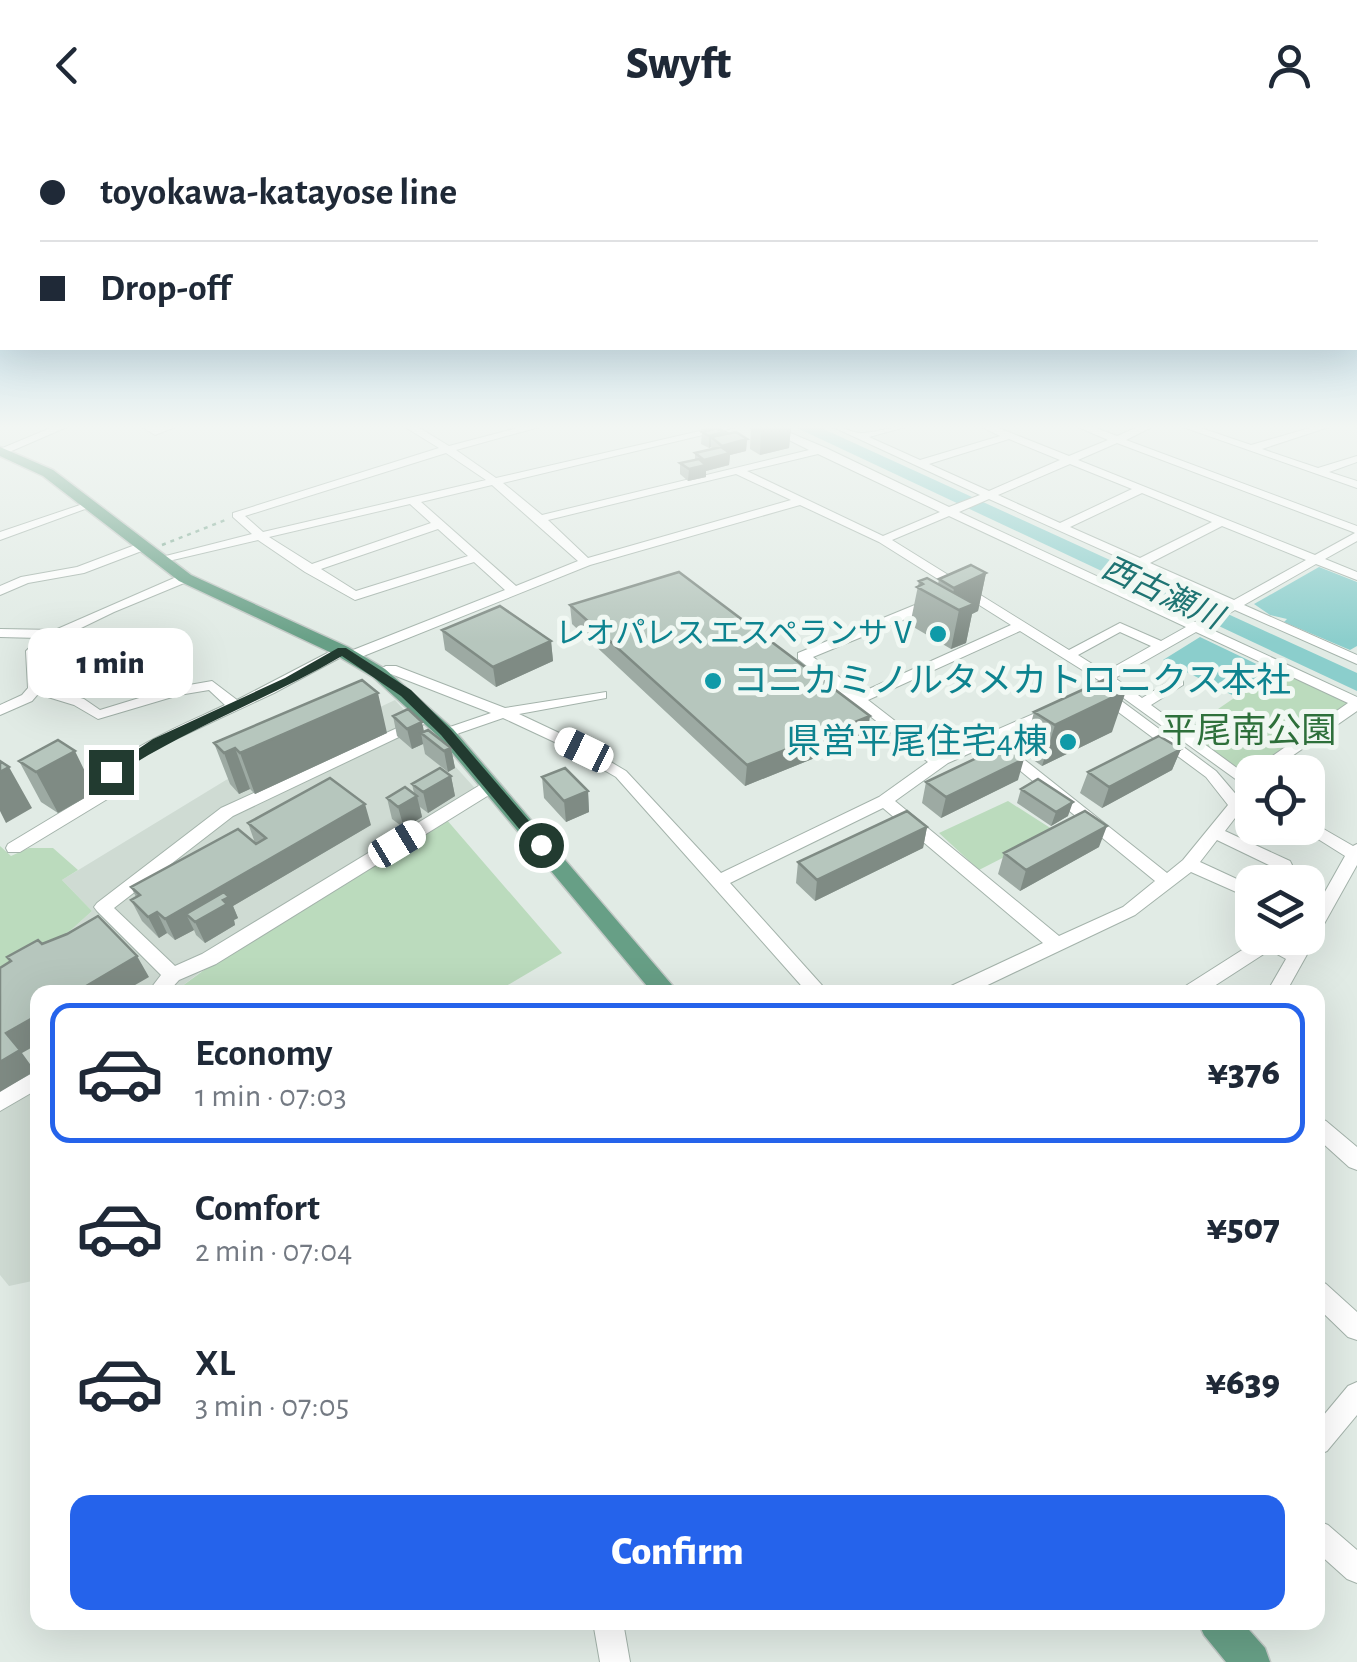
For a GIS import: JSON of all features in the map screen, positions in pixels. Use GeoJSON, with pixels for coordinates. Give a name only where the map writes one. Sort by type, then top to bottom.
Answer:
{"type":"FeatureCollection","features":[{"type":"Feature","properties":{"kind":"main road"},"geometry":{"type":"LineString","coordinates":[[81,498],[185,578],[347,653],[379,673],[446,732],[660,985]]}},
{"type":"Feature","properties":{"kind":"main road"},"geometry":{"type":"LineString","coordinates":[[1223,1630],[1251,1662]]}},
{"type":"Feature","properties":{"kind":"street"},"geometry":{"type":"LineString","coordinates":[[237,515],[289,498]]}},
{"type":"Feature","properties":{"kind":"street"},"geometry":{"type":"LineString","coordinates":[[0,590],[25,580],[151,552],[261,535],[419,498]]}},
{"type":"Feature","properties":{"kind":"street"},"geometry":{"type":"LineString","coordinates":[[518,498],[586,562]]}},
{"type":"Feature","properties":{"kind":"street"},"geometry":{"type":"LineString","coordinates":[[543,518],[624,498]]}},
{"type":"Feature","properties":{"kind":"street"},"geometry":{"type":"LineString","coordinates":[[795,498],[882,540],[1105,678],[1235,767]]}},
{"type":"Feature","properties":{"kind":"street"},"geometry":{"type":"LineString","coordinates":[[930,498],[1357,703],[1286,755]]}},
{"type":"Feature","properties":{"kind":"street"},"geometry":{"type":"LineString","coordinates":[[882,540],[978,498]]}},
{"type":"Feature","properties":{"kind":"street"},"geometry":{"type":"LineString","coordinates":[[990,498],[1140,563],[1230,609],[1356,658]]}},
{"type":"Feature","properties":{"kind":"street"},"geometry":{"type":"LineString","coordinates":[[1060,527],[1122,498]]}},
{"type":"Feature","properties":{"kind":"street"},"geometry":{"type":"LineString","coordinates":[[1161,498],[1357,576]]}},
{"type":"Feature","properties":{"kind":"street"},"geometry":{"type":"LineString","coordinates":[[1268,498],[1357,533]]}},
{"type":"Feature","properties":{"kind":"street"},"geometry":{"type":"LineString","coordinates":[[412,500],[514,591]]}},
{"type":"Feature","properties":{"kind":"street"},"geometry":{"type":"LineString","coordinates":[[14,848],[108,791],[102,780],[158,742],[347,653],[586,562],[800,501]]}},
{"type":"Feature","properties":{"kind":"street"},"geometry":{"type":"LineString","coordinates":[[0,536],[90,505]]}},
{"type":"Feature","properties":{"kind":"street"},"geometry":{"type":"LineString","coordinates":[[237,515],[309,569],[356,596],[474,558]]}},
{"type":"Feature","properties":{"kind":"street"},"geometry":{"type":"LineString","coordinates":[[1140,563],[1220,522]]}},
{"type":"Feature","properties":{"kind":"street"},"geometry":{"type":"LineString","coordinates":[[309,569],[438,525]]}},
{"type":"Feature","properties":{"kind":"street"},"geometry":{"type":"LineString","coordinates":[[1105,678],[1357,533]]}},
{"type":"Feature","properties":{"kind":"street"},"geometry":{"type":"LineString","coordinates":[[0,711],[27,698],[35,688],[33,651],[56,634],[185,578]]}},
{"type":"Feature","properties":{"kind":"street"},"geometry":{"type":"LineString","coordinates":[[936,762],[803,656],[962,590]]}},
{"type":"Feature","properties":{"kind":"street"},"geometry":{"type":"LineString","coordinates":[[858,699],[1021,626]]}},
{"type":"Feature","properties":{"kind":"street"},"geometry":{"type":"LineString","coordinates":[[1069,656],[1120,627],[1161,646]]}},
{"type":"Feature","properties":{"kind":"street"},"geometry":{"type":"LineString","coordinates":[[0,633],[56,634]]}},
{"type":"Feature","properties":{"kind":"street"},"geometry":{"type":"LineString","coordinates":[[379,673],[391,669],[506,712],[584,750],[621,774],[812,985]]}},
{"type":"Feature","properties":{"kind":"street"},"geometry":{"type":"LineString","coordinates":[[1142,704],[1178,682]]}},
{"type":"Feature","properties":{"kind":"street"},"geometry":{"type":"LineString","coordinates":[[35,688],[79,702],[98,715],[178,691],[212,686],[236,706]]}},
{"type":"Feature","properties":{"kind":"street"},"geometry":{"type":"LineString","coordinates":[[989,985],[1055,943],[1114,921],[1190,864],[1238,805],[1210,774],[1102,694],[1093,692]]}},
{"type":"Feature","properties":{"kind":"street"},"geometry":{"type":"LineString","coordinates":[[446,732],[506,712],[601,695]]}},
{"type":"Feature","properties":{"kind":"street"},"geometry":{"type":"LineString","coordinates":[[718,882],[885,801],[905,781],[936,762],[1076,700]]}},
{"type":"Feature","properties":{"kind":"street"},"geometry":{"type":"LineString","coordinates":[[172,975],[103,907],[227,812],[417,723]]}},
{"type":"Feature","properties":{"kind":"street"},"geometry":{"type":"LineString","coordinates":[[990,740],[1167,882]]}},
{"type":"Feature","properties":{"kind":"street"},"geometry":{"type":"LineString","coordinates":[[163,985],[172,975],[209,959],[492,786]]}},
{"type":"Feature","properties":{"kind":"street"},"geometry":{"type":"LineString","coordinates":[[885,801],[1055,943]]}},
{"type":"Feature","properties":{"kind":"street"},"geometry":{"type":"LineString","coordinates":[[1216,832],[1283,865]]}},
{"type":"Feature","properties":{"kind":"street"},"geometry":{"type":"LineString","coordinates":[[1281,985],[1356,853],[1325,835]]}},
{"type":"Feature","properties":{"kind":"street"},"geometry":{"type":"LineString","coordinates":[[1190,864],[1235,886]]}},
{"type":"Feature","properties":{"kind":"street"},"geometry":{"type":"LineString","coordinates":[[1202,985],[1268,941],[1298,957]]}},
{"type":"Feature","properties":{"kind":"street"},"geometry":{"type":"LineString","coordinates":[[0,1102],[30,1083]]}},
{"type":"Feature","properties":{"kind":"street"},"geometry":{"type":"LineString","coordinates":[[1325,1133],[1357,1160]]}},
{"type":"Feature","properties":{"kind":"street"},"geometry":{"type":"LineString","coordinates":[[1325,1298],[1357,1328]]}},
{"type":"Feature","properties":{"kind":"street"},"geometry":{"type":"LineString","coordinates":[[1325,1434],[1357,1395]]}},
{"type":"Feature","properties":{"kind":"street"},"geometry":{"type":"LineString","coordinates":[[1325,1541],[1357,1569]]}},
{"type":"Feature","properties":{"kind":"street"},"geometry":{"type":"LineString","coordinates":[[609,1630],[615,1662]]}},
{"type":"Feature","properties":{"kind":"path"},"geometry":{"type":"LineString","coordinates":[[151,552],[237,515]]}},
{"type":"Feature","properties":{"kind":"shaded area"},"geometry":{"type":"Polygon","coordinates":[[[395,700],[482,796],[183,985],[30,985],[30,1282],[9,1286],[0,1275],[0,975],[71,930],[92,911],[62,880],[226,780],[395,700]]]}},
{"type":"Feature","properties":{"kind":"green space","name":"平尾南公園"},"geometry":{"type":"Polygon","coordinates":[[[1278,668],[1351,702],[1276,755],[1235,755],[1235,766],[1186,731],[1278,668]]]}},
{"type":"Feature","properties":{"kind":"green space"},"geometry":{"type":"Polygon","coordinates":[[[1008,801],[1055,831],[979,870],[939,833],[1008,801]]]}},
{"type":"Feature","properties":{"kind":"green space"},"geometry":{"type":"Polygon","coordinates":[[[446,819],[562,953],[508,985],[184,985],[446,819]]]}},
{"type":"Feature","properties":{"kind":"green space"},"geometry":{"type":"Polygon","coordinates":[[[0,846],[11,856],[29,848],[53,848],[78,870],[62,880],[92,911],[71,930],[0,974],[0,846]]]}},
{"type":"Feature","properties":{"kind":"water"},"geometry":{"type":"Polygon","coordinates":[[[1319,567],[1357,582],[1357,646],[1350,650],[1284,622],[1287,619],[1270,615],[1254,604],[1319,567]]]}},
{"type":"Feature","properties":{"kind":"water"},"geometry":{"type":"Polygon","coordinates":[[[1200,637],[1269,670],[1232,695],[1163,660],[1200,637]]]}},
{"type":"Feature","properties":{"kind":"building"},"geometry":{"type":"Polygon","coordinates":[[[971,565],[986,573],[954,588],[939,579],[971,565]]]}},
{"type":"Feature","properties":{"kind":"building","name":"コニカミノルタメカトロニクス本社"},"geometry":{"type":"Polygon","coordinates":[[[679,572],[870,716],[747,765],[570,605],[679,572]]]}},
{"type":"Feature","properties":{"kind":"building"},"geometry":{"type":"Polygon","coordinates":[[[927,578],[974,604],[959,610],[917,587],[923,584],[919,581],[927,578]]]}},
{"type":"Feature","properties":{"kind":"building"},"geometry":{"type":"Polygon","coordinates":[[[500,606],[551,641],[493,667],[442,630],[500,606]]]}},
{"type":"Feature","properties":{"kind":"building"},"geometry":{"type":"Polygon","coordinates":[[[1106,679],[1126,691],[1055,725],[1034,712],[1106,679]]]}},
{"type":"Feature","properties":{"kind":"building"},"geometry":{"type":"Polygon","coordinates":[[[362,680],[378,693],[240,753],[235,748],[224,753],[214,743],[362,680]]]}},
{"type":"Feature","properties":{"kind":"building"},"geometry":{"type":"Polygon","coordinates":[[[408,709],[422,722],[407,729],[393,716],[408,709]]]}},
{"type":"Feature","properties":{"kind":"building"},"geometry":{"type":"Polygon","coordinates":[[[428,730],[451,748],[444,751],[421,733],[428,730]]]}},
{"type":"Feature","properties":{"kind":"building"},"geometry":{"type":"Polygon","coordinates":[[[1159,736],[1181,749],[1109,787],[1088,772],[1159,736]]]}},
{"type":"Feature","properties":{"kind":"building"},"geometry":{"type":"Polygon","coordinates":[[[58,740],[75,751],[36,772],[19,761],[58,740]]]}},
{"type":"Feature","properties":{"kind":"building"},"geometry":{"type":"Polygon","coordinates":[[[1004,745],[1024,759],[946,797],[926,782],[1004,745]]]}},
{"type":"Feature","properties":{"kind":"building"},"geometry":{"type":"Polygon","coordinates":[[[440,768],[451,776],[423,792],[412,784],[440,768]]]}},
{"type":"Feature","properties":{"kind":"building"},"geometry":{"type":"Polygon","coordinates":[[[565,768],[588,791],[564,801],[542,777],[565,768]]]}},
{"type":"Feature","properties":{"kind":"building"},"geometry":{"type":"Polygon","coordinates":[[[330,778],[365,804],[165,919],[157,912],[148,917],[131,900],[140,895],[131,887],[238,829],[256,844],[266,838],[248,823],[330,778]]]}},
{"type":"Feature","properties":{"kind":"building"},"geometry":{"type":"Polygon","coordinates":[[[1038,779],[1073,802],[1056,812],[1021,789],[1038,779]]]}},
{"type":"Feature","properties":{"kind":"building"},"geometry":{"type":"Polygon","coordinates":[[[405,787],[417,796],[398,807],[387,798],[405,787]]]}},
{"type":"Feature","properties":{"kind":"building"},"geometry":{"type":"Polygon","coordinates":[[[907,811],[927,827],[817,880],[798,862],[907,811]]]}},
{"type":"Feature","properties":{"kind":"building"},"geometry":{"type":"Polygon","coordinates":[[[1085,811],[1107,826],[1026,870],[1004,853],[1085,811]]]}},
{"type":"Feature","properties":{"kind":"building"},"geometry":{"type":"Polygon","coordinates":[[[224,892],[229,897],[223,900],[227,904],[195,922],[186,914],[224,892]]]}},
{"type":"Feature","properties":{"kind":"building"},"geometry":{"type":"Polygon","coordinates":[[[98,916],[137,956],[88,985],[30,985],[30,1020],[6,1033],[20,1050],[0,1062],[0,968],[11,961],[7,957],[38,940],[42,944],[98,916]]]}},
{"type":"Feature","properties":{"kind":"waterway","name":"西古瀬川"},"geometry":{"type":"LineString","coordinates":[[958,498],[1357,683]]}},
{"type":"Feature","properties":{"kind":"place","name":"レオパレス エスペランサⅤ"},"geometry":{"type":"Point","coordinates":[938,634]}},
{"type":"Feature","properties":{"kind":"place","name":"コニカミノルタメカトロニクス本社"},"geometry":{"type":"Point","coordinates":[713,681]}},
{"type":"Feature","properties":{"kind":"place","name":"県営平尾住宅4棟"},"geometry":{"type":"Point","coordinates":[1068,742]}},
{"type":"Feature","properties":{"kind":"route"},"geometry":{"type":"LineString","coordinates":[[111,772],[158,742],[290,681],[342,651],[406,693],[446,732],[541,845]]}}]}
